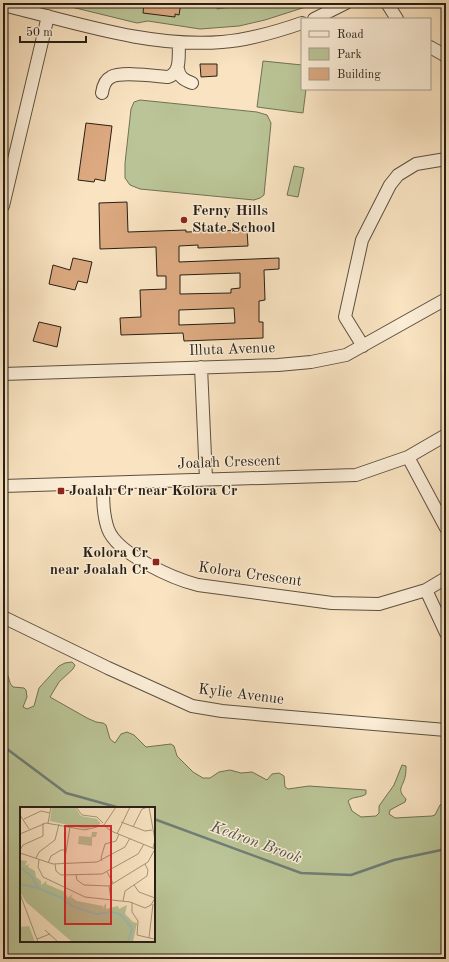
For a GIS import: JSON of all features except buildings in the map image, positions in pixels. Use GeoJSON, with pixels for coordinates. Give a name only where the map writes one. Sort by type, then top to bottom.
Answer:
{"type":"FeatureCollection","features":[{"type":"Feature","properties":{"kind":"street"},"geometry":{"type":"LineString","coordinates":[[316,18],[346,3]]}},
{"type":"Feature","properties":{"kind":"street"},"geometry":{"type":"LineString","coordinates":[[386,3],[396,18]]}},
{"type":"Feature","properties":{"kind":"street"},"geometry":{"type":"LineString","coordinates":[[3,5],[121,34],[179,42],[240,40],[260,36],[301,23]]}},
{"type":"Feature","properties":{"kind":"street"},"geometry":{"type":"LineString","coordinates":[[3,206],[48,16]]}},
{"type":"Feature","properties":{"kind":"street"},"geometry":{"type":"LineString","coordinates":[[179,42],[179,74],[182,78],[192,83]]}},
{"type":"Feature","properties":{"kind":"street"},"geometry":{"type":"LineString","coordinates":[[431,48],[446,56]]}},
{"type":"Feature","properties":{"kind":"street"},"geometry":{"type":"LineString","coordinates":[[102,93],[108,79],[117,74],[168,77],[175,74],[178,69]]}},
{"type":"Feature","properties":{"kind":"street"},"geometry":{"type":"LineString","coordinates":[[363,346],[345,317],[362,240],[382,198],[398,175],[416,164],[446,159]]}},
{"type":"Feature","properties":{"kind":"street","name":"Illuta Avenue"},"geometry":{"type":"LineString","coordinates":[[3,374],[278,365],[311,362],[346,355],[446,299]]}},
{"type":"Feature","properties":{"kind":"street"},"geometry":{"type":"LineString","coordinates":[[201,367],[206,479]]}},
{"type":"Feature","properties":{"kind":"street","name":"Joalah Crescent"},"geometry":{"type":"LineString","coordinates":[[3,486],[356,475],[408,457],[446,435]]}},
{"type":"Feature","properties":{"kind":"street"},"geometry":{"type":"LineString","coordinates":[[408,457],[446,528]]}},
{"type":"Feature","properties":{"kind":"street","name":"Kolora Crescent"},"geometry":{"type":"LineString","coordinates":[[103,484],[105,517],[108,530],[112,537],[130,553],[171,577],[184,582],[332,603],[379,604],[426,590],[446,578]]}},
{"type":"Feature","properties":{"kind":"street"},"geometry":{"type":"LineString","coordinates":[[426,590],[446,633]]}},
{"type":"Feature","properties":{"kind":"street","name":"Kylie Avenue"},"geometry":{"type":"LineString","coordinates":[[3,617],[108,668],[192,706],[251,714],[446,730]]}},
{"type":"Feature","properties":{"kind":"green space"},"geometry":{"type":"Polygon","coordinates":[[[55,3],[318,3],[265,20],[239,26],[200,29],[148,21],[137,23],[55,3]]]}},
{"type":"Feature","properties":{"kind":"green space"},"geometry":{"type":"Polygon","coordinates":[[[263,61],[301,65],[301,90],[306,90],[303,113],[257,107],[263,61]]]}},
{"type":"Feature","properties":{"kind":"green space"},"geometry":{"type":"Polygon","coordinates":[[[140,100],[257,112],[267,115],[271,123],[264,195],[254,200],[140,189],[130,185],[125,178],[125,163],[131,109],[134,102],[140,100]]]}},
{"type":"Feature","properties":{"kind":"green space"},"geometry":{"type":"Polygon","coordinates":[[[294,166],[304,168],[298,197],[287,195],[294,166]]]}},
{"type":"Feature","properties":{"kind":"green space"},"geometry":{"type":"Polygon","coordinates":[[[72,662],[75,665],[73,669],[59,682],[50,697],[87,718],[106,725],[110,739],[115,743],[121,734],[127,732],[134,735],[146,747],[171,744],[174,746],[177,756],[193,772],[203,778],[210,778],[219,772],[230,770],[241,773],[252,772],[267,780],[272,774],[279,773],[284,776],[285,787],[288,789],[309,786],[366,790],[366,794],[352,798],[348,801],[352,811],[361,817],[376,816],[379,813],[379,806],[394,785],[402,765],[406,766],[405,776],[401,788],[401,793],[406,799],[405,802],[390,810],[389,814],[395,818],[432,816],[435,815],[440,805],[446,800],[446,959],[3,959],[3,669],[13,687],[24,688],[26,690],[27,697],[23,707],[27,709],[34,706],[39,688],[59,666],[72,662]]]}},
{"type":"Feature","properties":{"kind":"water"},"geometry":{"type":"Polygon","coordinates":[[[216,3],[256,3],[217,9],[216,3]]]}},
{"type":"Feature","properties":{"kind":"waterway","name":"Kedron Brook"},"geometry":{"type":"LineString","coordinates":[[3,746],[66,793],[116,807]]}},
{"type":"Feature","properties":{"kind":"waterway","name":"Kedron Brook"},"geometry":{"type":"LineString","coordinates":[[155,819],[301,873],[351,875],[394,860],[446,849]]}},
{"type":"Feature","properties":{"kind":"place","name":"Ferny Hills State School"},"geometry":{"type":"Point","coordinates":[184,220]}},
{"type":"Feature","properties":{"kind":"place","name":"Joalah Cr near Kolora Cr"},"geometry":{"type":"Point","coordinates":[61,491]}},
{"type":"Feature","properties":{"kind":"place","name":"Kolora Cr near Joalah Cr"},"geometry":{"type":"Point","coordinates":[156,562]}}]}
